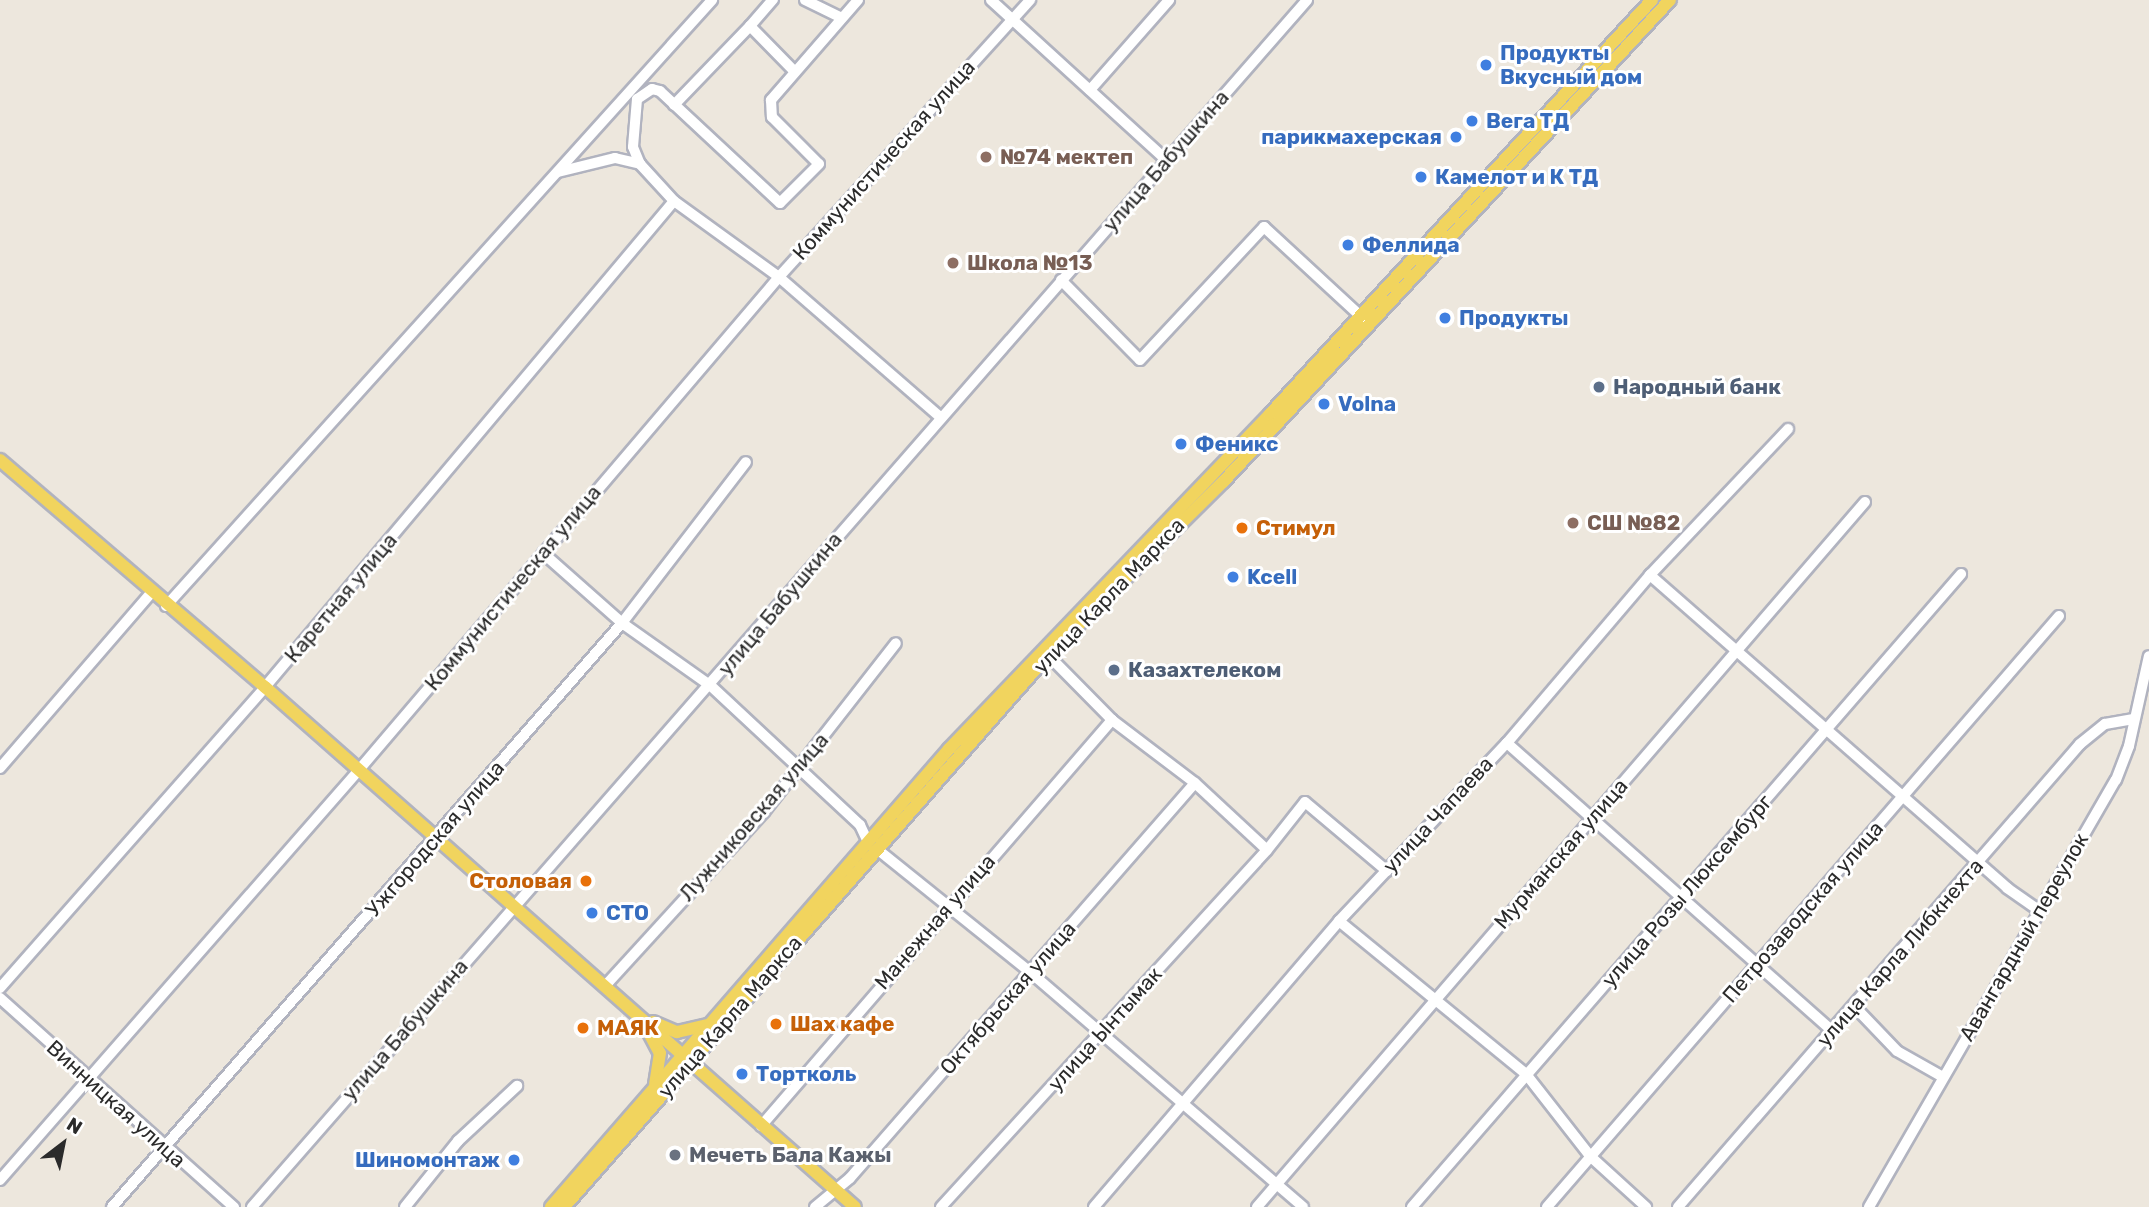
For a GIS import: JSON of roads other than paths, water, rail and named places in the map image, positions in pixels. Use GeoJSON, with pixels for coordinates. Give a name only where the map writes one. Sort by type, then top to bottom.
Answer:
{"type":"FeatureCollection","features":[{"type":"Feature","properties":{"kind":"main road","name":"улица Карла Маркса"},"geometry":{"type":"LineString","coordinates":[[565,1207],[687,1058],[1041,650],[1218,470],[1652,0]]}},
{"type":"Feature","properties":{"kind":"main road","name":"улица Карла Маркса"},"geometry":{"type":"LineString","coordinates":[[551,1207],[654,1088],[687,1058],[709,1025],[1048,655],[1223,482],[1670,0]]}},
{"type":"Feature","properties":{"kind":"main road"},"geometry":{"type":"LineString","coordinates":[[0,460],[166,606],[265,687],[435,841],[605,986],[855,1207]]}},
{"type":"Feature","properties":{"kind":"main road"},"geometry":{"type":"LineString","coordinates":[[633,1013],[677,1032],[709,1025]]}},
{"type":"Feature","properties":{"kind":"main road"},"geometry":{"type":"LineString","coordinates":[[633,1013],[660,1053],[654,1088]]}},
{"type":"Feature","properties":{"kind":"street"},"geometry":{"type":"LineString","coordinates":[[166,606],[558,172],[639,90],[712,0]]}},
{"type":"Feature","properties":{"kind":"street"},"geometry":{"type":"LineString","coordinates":[[674,105],[773,0]]}},
{"type":"Feature","properties":{"kind":"street"},"geometry":{"type":"LineString","coordinates":[[806,0],[842,18]]}},
{"type":"Feature","properties":{"kind":"street"},"geometry":{"type":"LineString","coordinates":[[639,90],[660,91],[780,203],[819,164],[772,117],[771,100],[858,0]]}},
{"type":"Feature","properties":{"kind":"street"},"geometry":{"type":"LineString","coordinates":[[991,0],[1166,160]]}},
{"type":"Feature","properties":{"kind":"street","name":"Коммунистическая улица"},"geometry":{"type":"LineString","coordinates":[[0,1180],[358,771],[779,277],[1030,0]]}},
{"type":"Feature","properties":{"kind":"street"},"geometry":{"type":"LineString","coordinates":[[1090,90],[1169,0]]}},
{"type":"Feature","properties":{"kind":"street","name":"улица Бабушкина"},"geometry":{"type":"LineString","coordinates":[[251,1207],[513,906],[711,686],[941,418],[1307,0]]}},
{"type":"Feature","properties":{"kind":"street"},"geometry":{"type":"LineString","coordinates":[[750,26],[794,71]]}},
{"type":"Feature","properties":{"kind":"street"},"geometry":{"type":"LineString","coordinates":[[639,90],[634,117],[633,147],[640,164],[674,201],[779,277],[941,418]]}},
{"type":"Feature","properties":{"kind":"street"},"geometry":{"type":"LineString","coordinates":[[558,172],[615,158],[640,164]]}},
{"type":"Feature","properties":{"kind":"street","name":"Каретная улица"},"geometry":{"type":"LineString","coordinates":[[0,988],[265,687],[674,201]]}},
{"type":"Feature","properties":{"kind":"street"},"geometry":{"type":"LineString","coordinates":[[1061,280],[1140,360],[1260,227],[1370,325]]}},
{"type":"Feature","properties":{"kind":"street","name":"улица Чапаева"},"geometry":{"type":"LineString","coordinates":[[1094,1207],[1339,921],[1507,743],[1650,575],[1788,429]]}},
{"type":"Feature","properties":{"kind":"street","name":"Ужгородская улица"},"geometry":{"type":"LineString","coordinates":[[112,1207],[435,841],[622,623],[746,462]]}},
{"type":"Feature","properties":{"kind":"street","name":"Мурманская улица"},"geometry":{"type":"LineString","coordinates":[[1257,1207],[1433,999],[1739,652],[1865,502]]}},
{"type":"Feature","properties":{"kind":"street"},"geometry":{"type":"LineString","coordinates":[[543,553],[622,623],[711,686],[860,825],[872,845],[1030,972],[1303,1207]]}},
{"type":"Feature","properties":{"kind":"street","name":"улица Розы Люксембург"},"geometry":{"type":"LineString","coordinates":[[1412,1207],[1961,574]]}},
{"type":"Feature","properties":{"kind":"street"},"geometry":{"type":"LineString","coordinates":[[1650,575],[2038,910]]}},
{"type":"Feature","properties":{"kind":"street"},"geometry":{"type":"LineString","coordinates":[[0,768],[152,593]]}},
{"type":"Feature","properties":{"kind":"street","name":"Петрозаводская улица"},"geometry":{"type":"LineString","coordinates":[[1547,1207],[2059,617]]}},
{"type":"Feature","properties":{"kind":"street","name":"Лужниковская улица"},"geometry":{"type":"LineString","coordinates":[[605,986],[800,769],[896,643]]}},
{"type":"Feature","properties":{"kind":"street"},"geometry":{"type":"LineString","coordinates":[[1048,655],[1112,720],[1195,783],[1267,849]]}},
{"type":"Feature","properties":{"kind":"street","name":"Авангардный переулок"},"geometry":{"type":"LineString","coordinates":[[1869,1207],[2038,910],[2116,780],[2149,656]]}},
{"type":"Feature","properties":{"kind":"street","name":"улица Карла Либкнехта"},"geometry":{"type":"LineString","coordinates":[[1678,1207],[2080,744],[2105,724],[2134,719]]}},
{"type":"Feature","properties":{"kind":"street","name":"Манежная улица"},"geometry":{"type":"LineString","coordinates":[[761,1126],[947,906],[1112,720]]}},
{"type":"Feature","properties":{"kind":"street"},"geometry":{"type":"LineString","coordinates":[[1507,743],[1832,1031]]}},
{"type":"Feature","properties":{"kind":"street","name":"Октябрьская улица"},"geometry":{"type":"LineString","coordinates":[[815,1207],[836,1190],[1195,783]]}},
{"type":"Feature","properties":{"kind":"street","name":"улица Ынтымак"},"geometry":{"type":"LineString","coordinates":[[942,1207],[1267,849],[1305,802],[1387,870]]}},
{"type":"Feature","properties":{"kind":"street"},"geometry":{"type":"LineString","coordinates":[[1339,921],[1526,1074],[1590,1156],[1646,1207]]}},
{"type":"Feature","properties":{"kind":"street","name":"Винницкая улица"},"geometry":{"type":"LineString","coordinates":[[0,998],[87,1079],[234,1207]]}},
{"type":"Feature","properties":{"kind":"street"},"geometry":{"type":"LineString","coordinates":[[1854,1006],[1897,1051],[1943,1077]]}},
{"type":"Feature","properties":{"kind":"street"},"geometry":{"type":"LineString","coordinates":[[405,1207],[457,1141],[517,1086]]}},
{"type":"Feature","properties":{"kind":"place","name":"Продукты Вкусный дом"},"geometry":{"type":"Point","coordinates":[1486,65]}},
{"type":"Feature","properties":{"kind":"place","name":"Вега ТД"},"geometry":{"type":"Point","coordinates":[1472,121]}},
{"type":"Feature","properties":{"kind":"place","name":"парикмахерская"},"geometry":{"type":"Point","coordinates":[1456,137]}},
{"type":"Feature","properties":{"kind":"place","name":"№74 мектеп"},"geometry":{"type":"Point","coordinates":[986,157]}},
{"type":"Feature","properties":{"kind":"place","name":"Камелот и К ТД"},"geometry":{"type":"Point","coordinates":[1421,177]}},
{"type":"Feature","properties":{"kind":"place","name":"Феллида"},"geometry":{"type":"Point","coordinates":[1348,245]}},
{"type":"Feature","properties":{"kind":"place","name":"Школа №13"},"geometry":{"type":"Point","coordinates":[953,263]}},
{"type":"Feature","properties":{"kind":"place","name":"Продукты"},"geometry":{"type":"Point","coordinates":[1445,318]}},
{"type":"Feature","properties":{"kind":"place","name":"Народный банк"},"geometry":{"type":"Point","coordinates":[1599,387]}},
{"type":"Feature","properties":{"kind":"place","name":"Volna"},"geometry":{"type":"Point","coordinates":[1324,404]}},
{"type":"Feature","properties":{"kind":"place","name":"Феникс"},"geometry":{"type":"Point","coordinates":[1181,444]}},
{"type":"Feature","properties":{"kind":"place","name":"СШ №82"},"geometry":{"type":"Point","coordinates":[1573,523]}},
{"type":"Feature","properties":{"kind":"place","name":"Стимул"},"geometry":{"type":"Point","coordinates":[1242,528]}},
{"type":"Feature","properties":{"kind":"place","name":"Kcell"},"geometry":{"type":"Point","coordinates":[1233,577]}},
{"type":"Feature","properties":{"kind":"place","name":"Казахтелеком"},"geometry":{"type":"Point","coordinates":[1114,670]}},
{"type":"Feature","properties":{"kind":"place","name":"Столовая"},"geometry":{"type":"Point","coordinates":[586,881]}},
{"type":"Feature","properties":{"kind":"place","name":"СТО"},"geometry":{"type":"Point","coordinates":[592,913]}},
{"type":"Feature","properties":{"kind":"place","name":"Шах кафе"},"geometry":{"type":"Point","coordinates":[776,1024]}},
{"type":"Feature","properties":{"kind":"place","name":"МАЯК"},"geometry":{"type":"Point","coordinates":[583,1028]}},
{"type":"Feature","properties":{"kind":"place","name":"Тортколь"},"geometry":{"type":"Point","coordinates":[742,1074]}},
{"type":"Feature","properties":{"kind":"place","name":"Мечеть Бала Кажы"},"geometry":{"type":"Point","coordinates":[675,1155]}},
{"type":"Feature","properties":{"kind":"place","name":"Шиномонтаж"},"geometry":{"type":"Point","coordinates":[514,1160]}}]}
